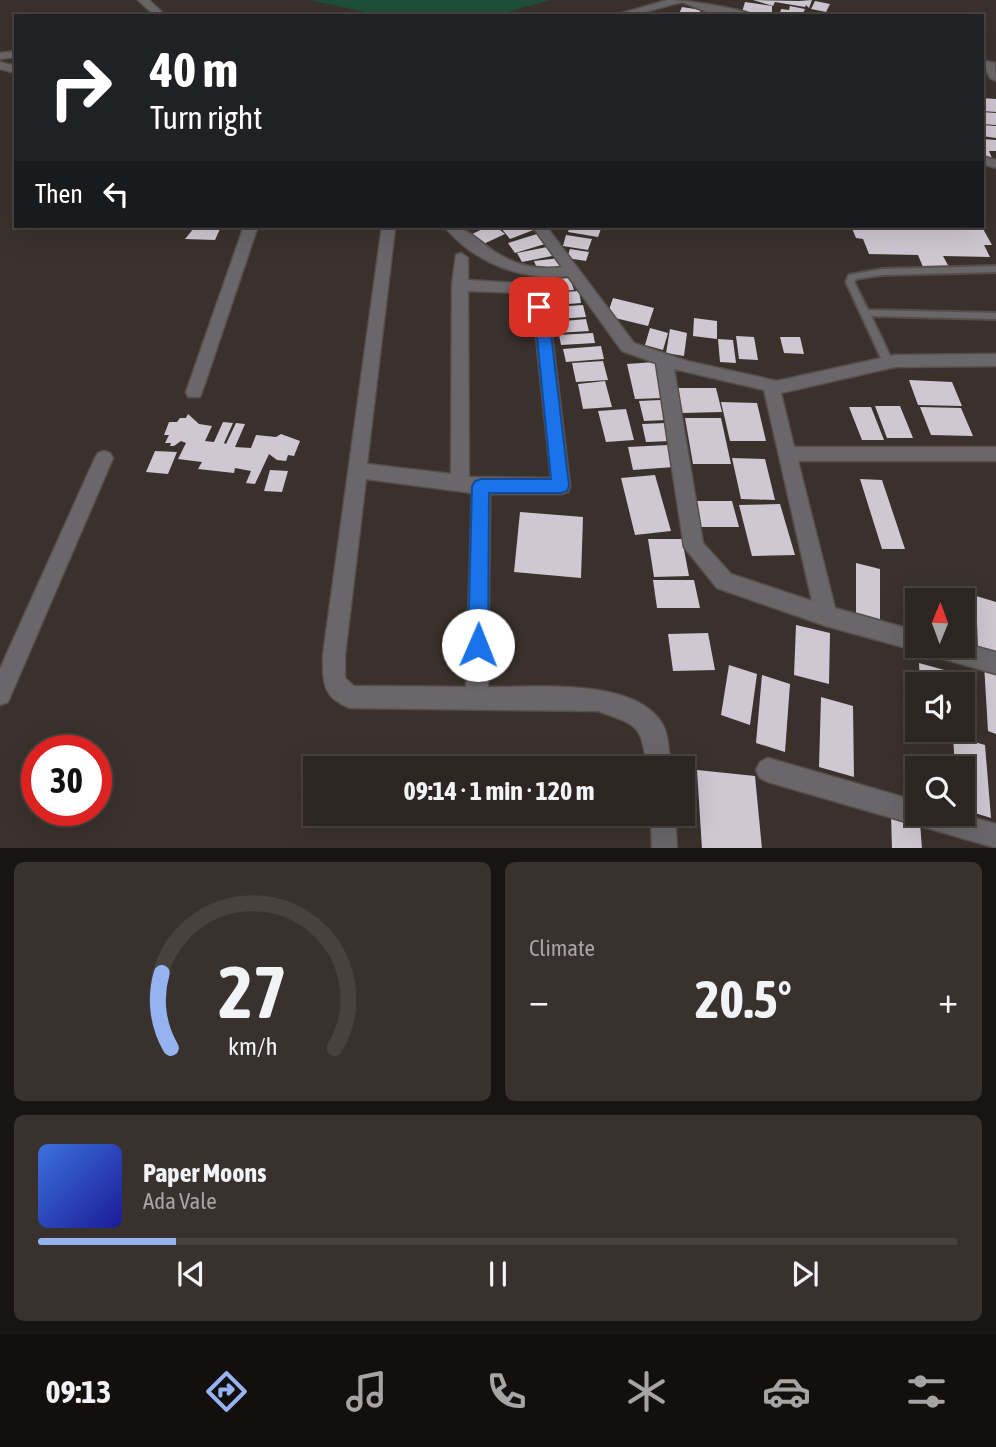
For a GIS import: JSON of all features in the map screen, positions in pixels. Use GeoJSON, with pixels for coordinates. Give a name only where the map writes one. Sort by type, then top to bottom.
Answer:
{"type":"FeatureCollection","features":[{"type":"Feature","properties":{"kind":"street"},"geometry":{"type":"LineString","coordinates":[[143,0],[159,14]]}},
{"type":"Feature","properties":{"kind":"street"},"geometry":{"type":"LineString","coordinates":[[707,9],[729,0]]}},
{"type":"Feature","properties":{"kind":"street"},"geometry":{"type":"LineString","coordinates":[[625,14],[679,1],[738,14]]}},
{"type":"Feature","properties":{"kind":"street"},"geometry":{"type":"LineString","coordinates":[[989,64],[996,78]]}},
{"type":"Feature","properties":{"kind":"street"},"geometry":{"type":"LineString","coordinates":[[194,393],[250,228]]}},
{"type":"Feature","properties":{"kind":"street"},"geometry":{"type":"LineString","coordinates":[[388,228],[334,655],[334,683],[351,697],[598,700],[639,715],[654,732],[657,756]]}},
{"type":"Feature","properties":{"kind":"street"},"geometry":{"type":"LineString","coordinates":[[454,228],[500,263],[532,273],[573,271]]}},
{"type":"Feature","properties":{"kind":"street"},"geometry":{"type":"LineString","coordinates":[[556,233],[573,271],[628,347],[686,367],[777,387],[888,362],[996,360]]}},
{"type":"Feature","properties":{"kind":"street"},"geometry":{"type":"LineString","coordinates":[[461,258],[477,698]]}},
{"type":"Feature","properties":{"kind":"street"},"geometry":{"type":"LineString","coordinates":[[358,470],[470,484],[561,486],[542,317],[534,297],[525,288],[460,285]]}},
{"type":"Feature","properties":{"kind":"street"},"geometry":{"type":"LineString","coordinates":[[664,359],[694,547],[724,581],[825,616],[905,638]]}},
{"type":"Feature","properties":{"kind":"street"},"geometry":{"type":"LineString","coordinates":[[771,386],[825,616]]}},
{"type":"Feature","properties":{"kind":"street"},"geometry":{"type":"LineString","coordinates":[[786,454],[996,454]]}},
{"type":"Feature","properties":{"kind":"street"},"geometry":{"type":"LineString","coordinates":[[0,694],[104,458]]}},
{"type":"Feature","properties":{"kind":"street"},"geometry":{"type":"LineString","coordinates":[[975,657],[996,663]]}},
{"type":"Feature","properties":{"kind":"street"},"geometry":{"type":"LineString","coordinates":[[768,770],[905,809]]}},
{"type":"Feature","properties":{"kind":"street"},"geometry":{"type":"LineString","coordinates":[[664,826],[665,848]]}},
{"type":"Feature","properties":{"kind":"street"},"geometry":{"type":"LineString","coordinates":[[962,826],[996,836]]}},
{"type":"Feature","properties":{"kind":"lane"},"geometry":{"type":"LineString","coordinates":[[888,362],[850,282],[852,277],[882,272],[996,270]]}},
{"type":"Feature","properties":{"kind":"lane"},"geometry":{"type":"LineString","coordinates":[[865,313],[996,316]]}},
{"type":"Feature","properties":{"kind":"green space"},"geometry":{"type":"Polygon","coordinates":[[[309,0],[550,0],[501,14],[375,14],[309,0]]]}},
{"type":"Feature","properties":{"kind":"building"},"geometry":{"type":"Polygon","coordinates":[[[753,0],[812,0],[809,8],[806,5],[775,2],[773,6],[753,0]]]}},
{"type":"Feature","properties":{"kind":"building"},"geometry":{"type":"Polygon","coordinates":[[[815,1],[830,4],[826,12],[811,9],[815,1]]]}},
{"type":"Feature","properties":{"kind":"building"},"geometry":{"type":"Polygon","coordinates":[[[745,2],[772,6],[772,14],[742,12],[745,2]]]}},
{"type":"Feature","properties":{"kind":"building"},"geometry":{"type":"Polygon","coordinates":[[[790,6],[805,9],[803,14],[780,13],[781,9],[789,10],[790,6]]]}},
{"type":"Feature","properties":{"kind":"building"},"geometry":{"type":"Polygon","coordinates":[[[682,7],[701,10],[699,14],[679,14],[682,7]]]}},
{"type":"Feature","properties":{"kind":"building"},"geometry":{"type":"Polygon","coordinates":[[[984,98],[996,99],[996,112],[984,111],[984,98]]]}},
{"type":"Feature","properties":{"kind":"building"},"geometry":{"type":"Polygon","coordinates":[[[984,112],[996,113],[996,125],[984,124],[984,112]]]}},
{"type":"Feature","properties":{"kind":"building"},"geometry":{"type":"Polygon","coordinates":[[[984,125],[996,126],[996,138],[984,136],[984,125]]]}},
{"type":"Feature","properties":{"kind":"building"},"geometry":{"type":"Polygon","coordinates":[[[984,139],[996,140],[996,151],[989,151],[992,158],[984,157],[984,139]]]}},
{"type":"Feature","properties":{"kind":"building"},"geometry":{"type":"Polygon","coordinates":[[[194,228],[220,229],[215,240],[185,239],[194,228]]]}},
{"type":"Feature","properties":{"kind":"building"},"geometry":{"type":"Polygon","coordinates":[[[485,228],[498,228],[505,234],[479,246],[468,236],[485,228]]]}},
{"type":"Feature","properties":{"kind":"building"},"geometry":{"type":"Polygon","coordinates":[[[501,228],[536,229],[510,239],[501,228]]]}},
{"type":"Feature","properties":{"kind":"building"},"geometry":{"type":"Polygon","coordinates":[[[569,228],[601,228],[598,237],[568,232],[569,228]]]}},
{"type":"Feature","properties":{"kind":"building"},"geometry":{"type":"Polygon","coordinates":[[[852,228],[983,228],[992,245],[984,245],[990,257],[943,256],[949,267],[923,267],[918,255],[869,254],[863,239],[856,238],[852,228]]]}},
{"type":"Feature","properties":{"kind":"building"},"geometry":{"type":"Polygon","coordinates":[[[537,234],[545,244],[515,253],[508,243],[537,234]]]}},
{"type":"Feature","properties":{"kind":"building"},"geometry":{"type":"Polygon","coordinates":[[[566,235],[592,239],[588,250],[563,246],[566,235]]]}},
{"type":"Feature","properties":{"kind":"building"},"geometry":{"type":"Polygon","coordinates":[[[547,247],[552,256],[522,262],[517,253],[547,247]]]}},
{"type":"Feature","properties":{"kind":"building"},"geometry":{"type":"Polygon","coordinates":[[[570,249],[589,252],[586,261],[567,258],[570,249]]]}},
{"type":"Feature","properties":{"kind":"building"},"geometry":{"type":"Polygon","coordinates":[[[560,258],[564,268],[538,271],[534,261],[560,258]]]}},
{"type":"Feature","properties":{"kind":"building"},"geometry":{"type":"Polygon","coordinates":[[[570,278],[574,290],[547,292],[545,280],[570,278]]]}},
{"type":"Feature","properties":{"kind":"building"},"geometry":{"type":"Polygon","coordinates":[[[579,291],[581,303],[555,305],[552,293],[579,291]]]}},
{"type":"Feature","properties":{"kind":"building"},"geometry":{"type":"Polygon","coordinates":[[[613,298],[654,308],[648,326],[607,316],[613,298]]]}},
{"type":"Feature","properties":{"kind":"building"},"geometry":{"type":"Polygon","coordinates":[[[583,305],[586,317],[557,319],[554,307],[583,305]]]}},
{"type":"Feature","properties":{"kind":"building"},"geometry":{"type":"Polygon","coordinates":[[[694,318],[717,321],[717,339],[693,336],[694,318]]]}},
{"type":"Feature","properties":{"kind":"building"},"geometry":{"type":"Polygon","coordinates":[[[586,319],[589,331],[556,333],[554,322],[586,319]]]}},
{"type":"Feature","properties":{"kind":"building"},"geometry":{"type":"Polygon","coordinates":[[[650,328],[668,333],[663,350],[645,345],[650,328]]]}},
{"type":"Feature","properties":{"kind":"building"},"geometry":{"type":"Polygon","coordinates":[[[670,329],[687,333],[684,356],[666,353],[670,329]]]}},
{"type":"Feature","properties":{"kind":"building"},"geometry":{"type":"Polygon","coordinates":[[[593,333],[595,343],[561,345],[559,335],[593,333]]]}},
{"type":"Feature","properties":{"kind":"building"},"geometry":{"type":"Polygon","coordinates":[[[736,336],[754,337],[758,360],[739,359],[736,336]]]}},
{"type":"Feature","properties":{"kind":"building"},"geometry":{"type":"Polygon","coordinates":[[[780,337],[800,337],[804,354],[784,353],[780,337]]]}},
{"type":"Feature","properties":{"kind":"building"},"geometry":{"type":"Polygon","coordinates":[[[718,339],[733,340],[736,363],[720,362],[718,339]]]}},
{"type":"Feature","properties":{"kind":"building"},"geometry":{"type":"Polygon","coordinates":[[[601,346],[604,359],[566,362],[563,349],[601,346]]]}},
{"type":"Feature","properties":{"kind":"building"},"geometry":{"type":"Polygon","coordinates":[[[603,361],[608,380],[576,382],[572,363],[603,361]]]}},
{"type":"Feature","properties":{"kind":"building"},"geometry":{"type":"Polygon","coordinates":[[[655,362],[663,398],[635,399],[627,364],[655,362]]]}},
{"type":"Feature","properties":{"kind":"building"},"geometry":{"type":"Polygon","coordinates":[[[909,380],[952,382],[962,406],[918,405],[909,380]]]}},
{"type":"Feature","properties":{"kind":"building"},"geometry":{"type":"Polygon","coordinates":[[[605,381],[612,407],[583,409],[578,384],[605,381]]]}},
{"type":"Feature","properties":{"kind":"building"},"geometry":{"type":"Polygon","coordinates":[[[677,388],[716,388],[722,412],[682,413],[677,388]]]}},
{"type":"Feature","properties":{"kind":"building"},"geometry":{"type":"Polygon","coordinates":[[[661,400],[666,420],[644,421],[639,401],[661,400]]]}},
{"type":"Feature","properties":{"kind":"building"},"geometry":{"type":"Polygon","coordinates":[[[721,402],[757,403],[766,441],[730,441],[721,402]]]}},
{"type":"Feature","properties":{"kind":"building"},"geometry":{"type":"Polygon","coordinates":[[[875,406],[900,406],[913,438],[887,438],[875,406]]]}},
{"type":"Feature","properties":{"kind":"building"},"geometry":{"type":"Polygon","coordinates":[[[849,407],[871,407],[884,440],[862,440],[849,407]]]}},
{"type":"Feature","properties":{"kind":"building"},"geometry":{"type":"Polygon","coordinates":[[[920,407],[961,408],[973,436],[931,435],[920,407]]]}},
{"type":"Feature","properties":{"kind":"building"},"geometry":{"type":"Polygon","coordinates":[[[626,409],[634,440],[606,442],[598,411],[626,409]]]}},
{"type":"Feature","properties":{"kind":"building"},"geometry":{"type":"Polygon","coordinates":[[[188,414],[199,424],[212,426],[205,441],[214,442],[223,422],[233,423],[224,443],[226,444],[236,423],[245,424],[235,447],[251,448],[256,435],[276,437],[281,434],[300,441],[294,456],[288,455],[286,461],[277,460],[269,454],[255,484],[246,483],[251,471],[235,468],[234,473],[198,469],[202,462],[178,459],[186,443],[181,441],[170,446],[171,443],[165,443],[169,435],[164,435],[169,422],[177,422],[188,414]]]}},
{"type":"Feature","properties":{"kind":"building"},"geometry":{"type":"Polygon","coordinates":[[[685,418],[721,418],[731,464],[693,464],[685,418]]]}},
{"type":"Feature","properties":{"kind":"building"},"geometry":{"type":"Polygon","coordinates":[[[666,423],[671,441],[646,442],[642,424],[666,423]]]}},
{"type":"Feature","properties":{"kind":"building"},"geometry":{"type":"Polygon","coordinates":[[[668,445],[674,467],[633,470],[628,447],[668,445]]]}},
{"type":"Feature","properties":{"kind":"building"},"geometry":{"type":"Polygon","coordinates":[[[155,451],[177,452],[168,474],[146,472],[155,451]]]}},
{"type":"Feature","properties":{"kind":"building"},"geometry":{"type":"Polygon","coordinates":[[[732,458],[765,459],[775,500],[741,499],[732,458]]]}},
{"type":"Feature","properties":{"kind":"building"},"geometry":{"type":"Polygon","coordinates":[[[270,470],[288,471],[282,492],[264,491],[270,470]]]}},
{"type":"Feature","properties":{"kind":"building"},"geometry":{"type":"Polygon","coordinates":[[[655,475],[671,531],[635,535],[621,478],[655,475]]]}},
{"type":"Feature","properties":{"kind":"building"},"geometry":{"type":"Polygon","coordinates":[[[860,479],[882,480],[905,549],[882,549],[860,479]]]}},
{"type":"Feature","properties":{"kind":"building"},"geometry":{"type":"Polygon","coordinates":[[[692,501],[732,501],[739,527],[698,527],[692,501]]]}},
{"type":"Feature","properties":{"kind":"building"},"geometry":{"type":"Polygon","coordinates":[[[780,504],[795,555],[752,556],[739,505],[780,504]]]}},
{"type":"Feature","properties":{"kind":"building"},"geometry":{"type":"Polygon","coordinates":[[[520,512],[583,517],[581,578],[514,572],[520,512]]]}},
{"type":"Feature","properties":{"kind":"building"},"geometry":{"type":"Polygon","coordinates":[[[648,539],[682,539],[689,576],[654,577],[648,539]]]}},
{"type":"Feature","properties":{"kind":"building"},"geometry":{"type":"Polygon","coordinates":[[[856,563],[880,569],[880,623],[856,618],[856,563]]]}},
{"type":"Feature","properties":{"kind":"building"},"geometry":{"type":"Polygon","coordinates":[[[653,580],[694,580],[700,608],[657,608],[653,580]]]}},
{"type":"Feature","properties":{"kind":"building"},"geometry":{"type":"Polygon","coordinates":[[[976,596],[996,602],[996,654],[978,649],[976,596]]]}},
{"type":"Feature","properties":{"kind":"building"},"geometry":{"type":"Polygon","coordinates":[[[796,625],[830,633],[829,684],[794,675],[796,625]]]}},
{"type":"Feature","properties":{"kind":"building"},"geometry":{"type":"Polygon","coordinates":[[[708,633],[715,670],[673,671],[668,634],[708,633]]]}},
{"type":"Feature","properties":{"kind":"building"},"geometry":{"type":"Polygon","coordinates":[[[919,663],[948,671],[948,672],[919,672],[919,663]]]}},
{"type":"Feature","properties":{"kind":"building"},"geometry":{"type":"Polygon","coordinates":[[[984,664],[996,667],[996,734],[988,731],[984,664]]]}},
{"type":"Feature","properties":{"kind":"building"},"geometry":{"type":"Polygon","coordinates":[[[729,665],[757,674],[750,725],[721,715],[729,665]]]}},
{"type":"Feature","properties":{"kind":"building"},"geometry":{"type":"Polygon","coordinates":[[[762,675],[790,684],[785,752],[756,743],[762,675]]]}},
{"type":"Feature","properties":{"kind":"building"},"geometry":{"type":"Polygon","coordinates":[[[821,697],[853,706],[854,777],[819,767],[821,697]]]}},
{"type":"Feature","properties":{"kind":"building"},"geometry":{"type":"Polygon","coordinates":[[[953,742],[985,745],[991,818],[975,813],[975,756],[954,756],[953,742]]]}},
{"type":"Feature","properties":{"kind":"building"},"geometry":{"type":"Polygon","coordinates":[[[697,770],[755,776],[762,848],[702,848],[697,770]]]}},
{"type":"Feature","properties":{"kind":"building"},"geometry":{"type":"Polygon","coordinates":[[[891,815],[905,819],[905,826],[920,826],[922,848],[892,848],[891,815]]]}},
{"type":"Feature","properties":{"kind":"route"},"geometry":{"type":"LineString","coordinates":[[478,645],[481,486],[561,486],[539,307]]}}]}
